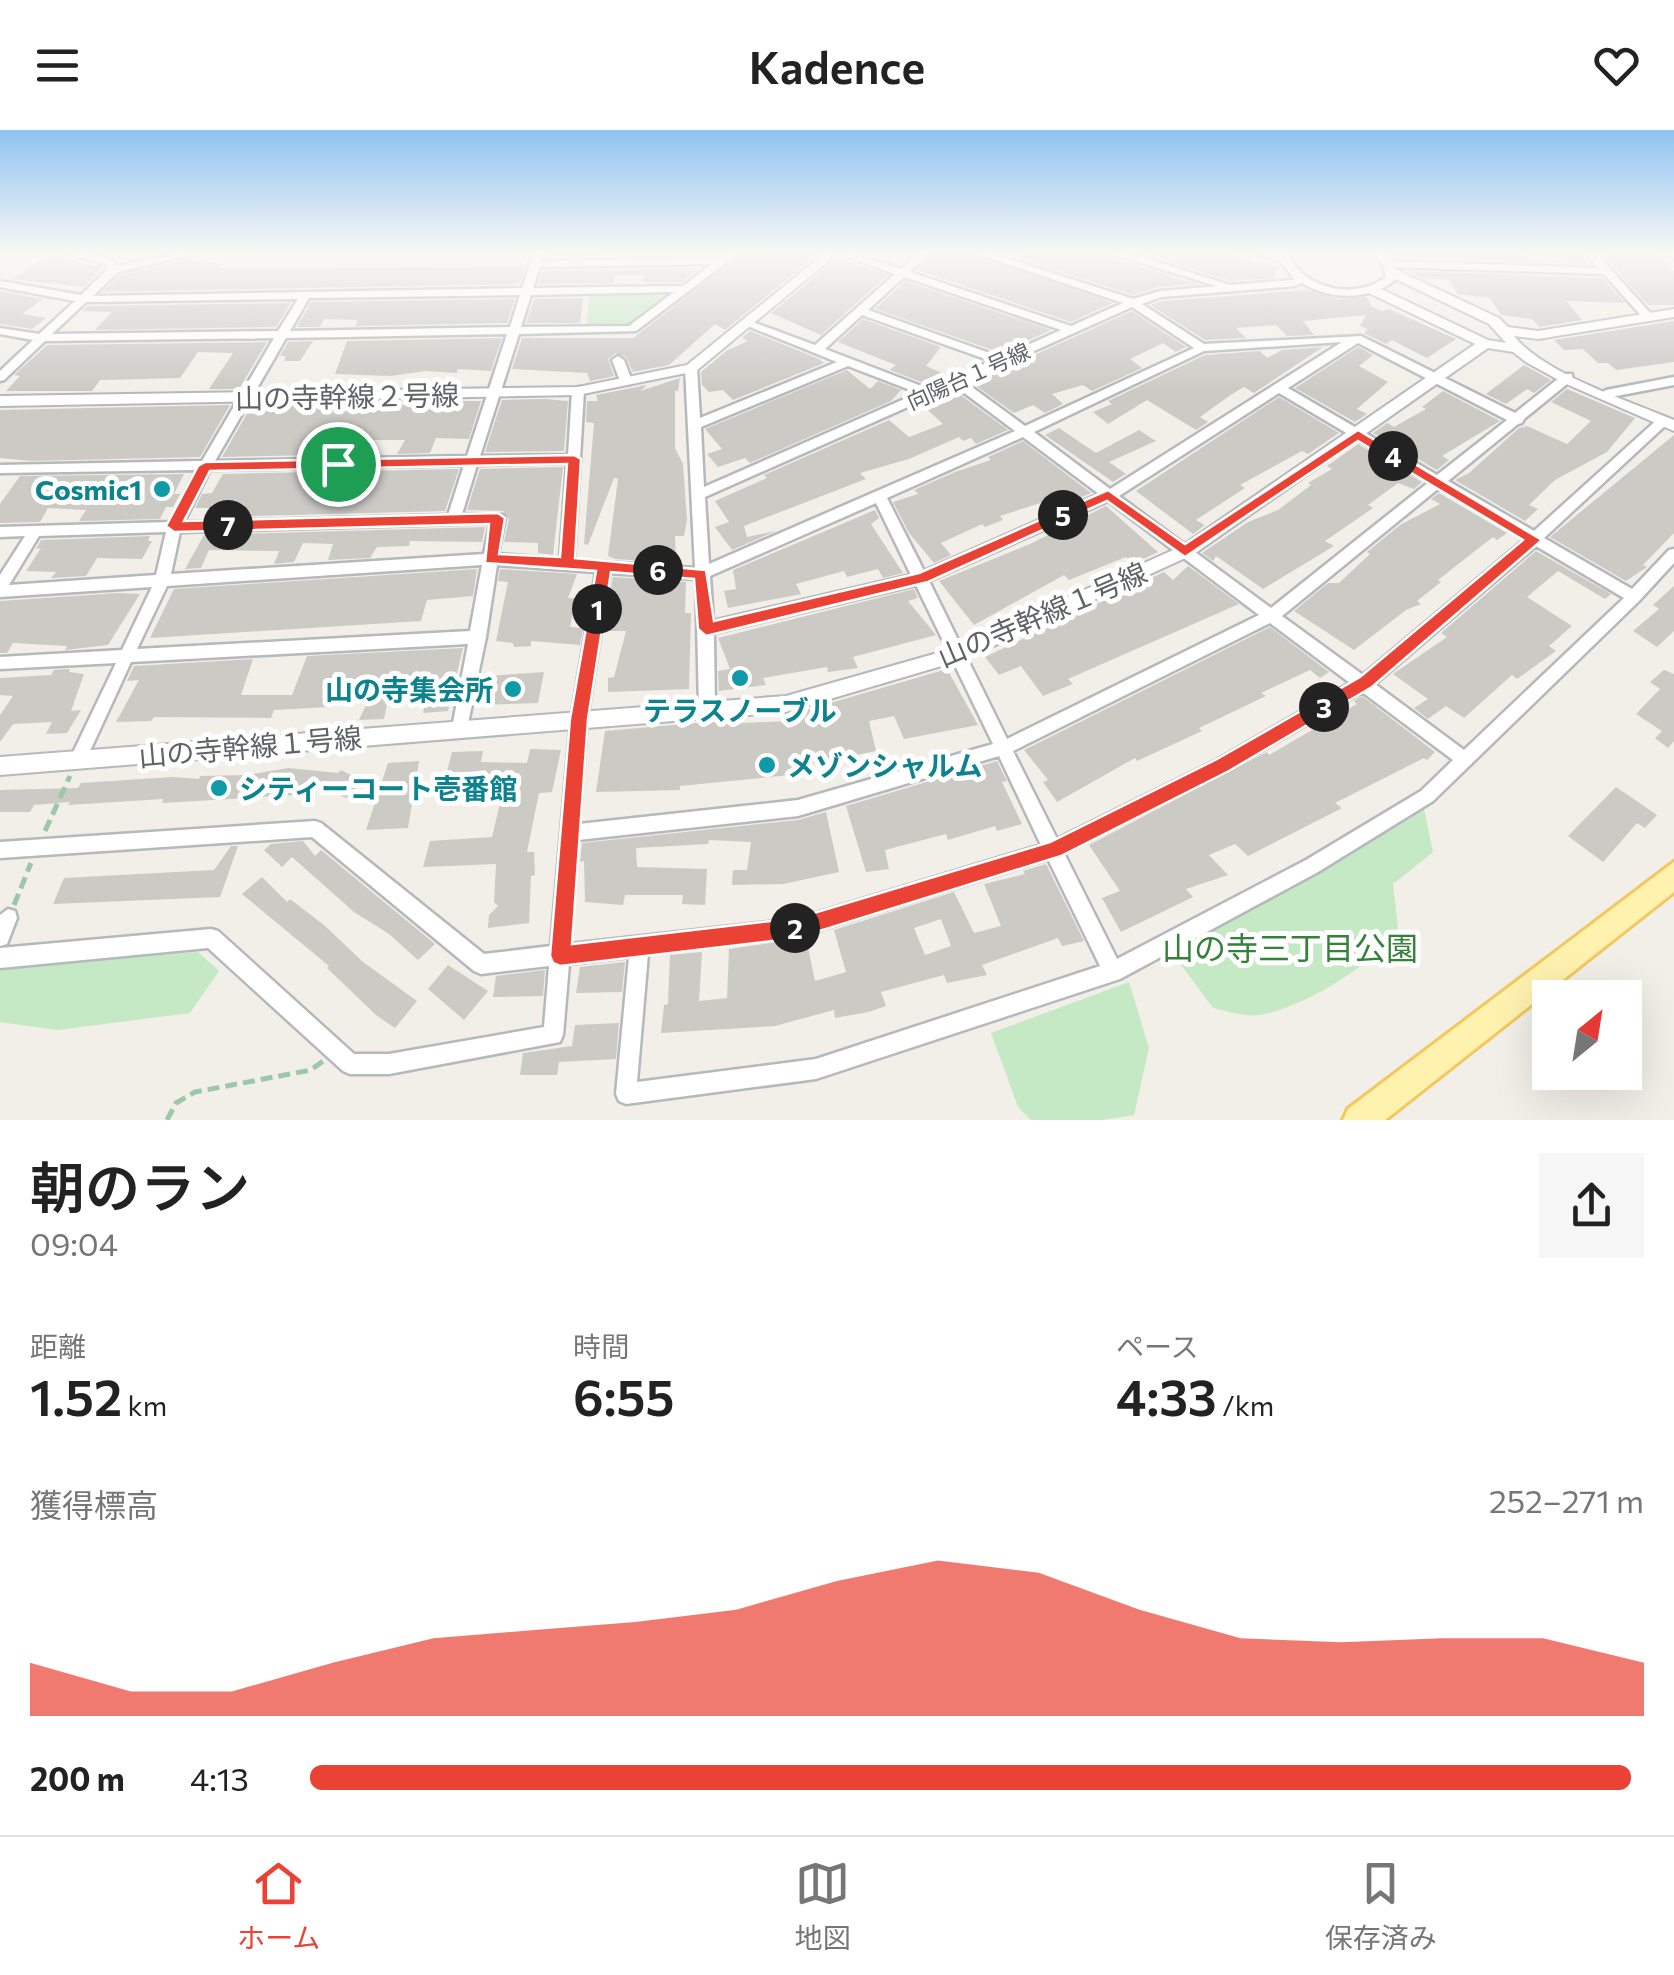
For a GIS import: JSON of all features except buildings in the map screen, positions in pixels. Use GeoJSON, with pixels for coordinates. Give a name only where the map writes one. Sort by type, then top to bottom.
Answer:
{"type":"FeatureCollection","features":[{"type":"Feature","properties":{"kind":"main road"},"geometry":{"type":"LineString","coordinates":[[1359,1120],[1674,875]]}},
{"type":"Feature","properties":{"kind":"street"},"geometry":{"type":"LineString","coordinates":[[0,377],[83,299]]}},
{"type":"Feature","properties":{"kind":"street"},"geometry":{"type":"LineString","coordinates":[[77,761],[162,581],[174,526],[302,299]]}},
{"type":"Feature","properties":{"kind":"street"},"geometry":{"type":"LineString","coordinates":[[454,518],[522,299]]}},
{"type":"Feature","properties":{"kind":"street"},"geometry":{"type":"LineString","coordinates":[[0,331],[42,338],[632,330],[673,299]]}},
{"type":"Feature","properties":{"kind":"street"},"geometry":{"type":"LineString","coordinates":[[707,709],[700,494],[691,368],[775,299]]}},
{"type":"Feature","properties":{"kind":"street"},"geometry":{"type":"LineString","coordinates":[[818,350],[873,299]]}},
{"type":"Feature","properties":{"kind":"street"},"geometry":{"type":"LineString","coordinates":[[980,299],[1071,330]]}},
{"type":"Feature","properties":{"kind":"street"},"geometry":{"type":"LineString","coordinates":[[1124,299],[1202,348]]}},
{"type":"Feature","properties":{"kind":"street","name":"向陽台１号線"},"geometry":{"type":"LineString","coordinates":[[700,494],[1142,299]]}},
{"type":"Feature","properties":{"kind":"street"},"geometry":{"type":"LineString","coordinates":[[0,850],[315,829],[480,964],[797,928],[1054,850],[1223,765],[1363,684],[1668,423],[1568,377],[1517,348],[1485,344],[1392,299]]}},
{"type":"Feature","properties":{"kind":"street"},"geometry":{"type":"LineString","coordinates":[[1448,299],[1509,332],[1538,334],[1674,313]]}},
{"type":"Feature","properties":{"kind":"street"},"geometry":{"type":"LineString","coordinates":[[1633,299],[1648,317]]}},
{"type":"Feature","properties":{"kind":"street"},"geometry":{"type":"LineString","coordinates":[[861,310],[1002,361]]}},
{"type":"Feature","properties":{"kind":"street"},"geometry":{"type":"LineString","coordinates":[[746,323],[930,393]]}},
{"type":"Feature","properties":{"kind":"street"},"geometry":{"type":"LineString","coordinates":[[1509,332],[1517,348]]}},
{"type":"Feature","properties":{"kind":"street"},"geometry":{"type":"LineString","coordinates":[[706,629],[922,578],[1108,495],[1357,338]]}},
{"type":"Feature","properties":{"kind":"street"},"geometry":{"type":"LineString","coordinates":[[0,589],[491,559],[701,574],[1024,432],[1202,348],[1357,338],[1518,420]]}},
{"type":"Feature","properties":{"kind":"street","name":"山の寺幹線１号線"},"geometry":{"type":"LineString","coordinates":[[0,766],[786,704],[959,654],[1185,552],[1485,344]]}},
{"type":"Feature","properties":{"kind":"street"},"geometry":{"type":"LineString","coordinates":[[618,360],[626,381]]}},
{"type":"Feature","properties":{"kind":"street"},"geometry":{"type":"LineString","coordinates":[[696,424],[847,362]]}},
{"type":"Feature","properties":{"kind":"street","name":"山の寺幹線２号線"},"geometry":{"type":"LineString","coordinates":[[0,401],[578,391],[691,368]]}},
{"type":"Feature","properties":{"kind":"street"},"geometry":{"type":"LineString","coordinates":[[570,833],[798,808],[1006,747],[1271,615],[1568,377]]}},
{"type":"Feature","properties":{"kind":"street"},"geometry":{"type":"LineString","coordinates":[[956,381],[1465,760]]}},
{"type":"Feature","properties":{"kind":"street"},"geometry":{"type":"LineString","coordinates":[[1606,394],[1674,381]]}},
{"type":"Feature","properties":{"kind":"street"},"geometry":{"type":"LineString","coordinates":[[1281,389],[1634,597]]}},
{"type":"Feature","properties":{"kind":"street"},"geometry":{"type":"LineString","coordinates":[[567,563],[578,391]]}},
{"type":"Feature","properties":{"kind":"street"},"geometry":{"type":"LineString","coordinates":[[0,469],[574,459]]}},
{"type":"Feature","properties":{"kind":"street"},"geometry":{"type":"LineString","coordinates":[[879,495],[1006,747],[1113,972]]}},
{"type":"Feature","properties":{"kind":"street"},"geometry":{"type":"LineString","coordinates":[[0,532],[498,518],[460,728]]}},
{"type":"Feature","properties":{"kind":"street"},"geometry":{"type":"LineString","coordinates":[[0,589],[36,530]]}},
{"type":"Feature","properties":{"kind":"street"},"geometry":{"type":"LineString","coordinates":[[639,948],[626,1094],[816,1069],[1113,972],[1312,866],[1427,796],[1674,554]]}},
{"type":"Feature","properties":{"kind":"street"},"geometry":{"type":"LineString","coordinates":[[0,958],[212,938],[350,1064],[390,1064],[553,1034],[579,719],[604,566]]}},
{"type":"Feature","properties":{"kind":"street"},"geometry":{"type":"LineString","coordinates":[[0,663],[478,636]]}},
{"type":"Feature","properties":{"kind":"path"},"geometry":{"type":"LineString","coordinates":[[168,1120],[176,1103],[195,1092],[311,1070],[335,1052]]}},
{"type":"Feature","properties":{"kind":"green space"},"geometry":{"type":"Polygon","coordinates":[[[589,299],[666,299],[631,325],[586,326],[589,299]]]}},
{"type":"Feature","properties":{"kind":"green space","name":"山の寺三丁目公園"},"geometry":{"type":"Polygon","coordinates":[[[1423,804],[1433,852],[1393,884],[1398,929],[1372,957],[1336,983],[1277,1011],[1249,1015],[1213,1008],[1171,951],[1423,804]]]}},
{"type":"Feature","properties":{"kind":"green space"},"geometry":{"type":"Polygon","coordinates":[[[198,952],[219,971],[190,1013],[57,1030],[0,1022],[0,967],[198,952]]]}},
{"type":"Feature","properties":{"kind":"green space"},"geometry":{"type":"Polygon","coordinates":[[[1129,982],[1149,1048],[1134,1115],[1102,1120],[1031,1120],[1018,1107],[991,1033],[1129,982]]]}},
{"type":"Feature","properties":{"kind":"place","name":"Cosmic1"},"geometry":{"type":"Point","coordinates":[162,489]}},
{"type":"Feature","properties":{"kind":"place","name":"テラスノーブル"},"geometry":{"type":"Point","coordinates":[740,678]}},
{"type":"Feature","properties":{"kind":"place","name":"山の寺集会所"},"geometry":{"type":"Point","coordinates":[513,689]}},
{"type":"Feature","properties":{"kind":"place","name":"メゾンシャルム"},"geometry":{"type":"Point","coordinates":[767,765]}},
{"type":"Feature","properties":{"kind":"place","name":"シティーコート壱番館"},"geometry":{"type":"Point","coordinates":[219,788]}},
{"type":"Feature","properties":{"kind":"route"},"geometry":{"type":"LineString","coordinates":[[338,464],[205,466],[174,526],[498,518],[491,559],[567,563],[604,566],[701,574],[706,629],[922,578],[1108,495],[1185,552],[1358,435],[1534,540],[1366,682],[1223,765],[1054,850],[797,928],[560,956],[579,719],[604,566],[567,563],[574,459],[338,464]]}}]}
